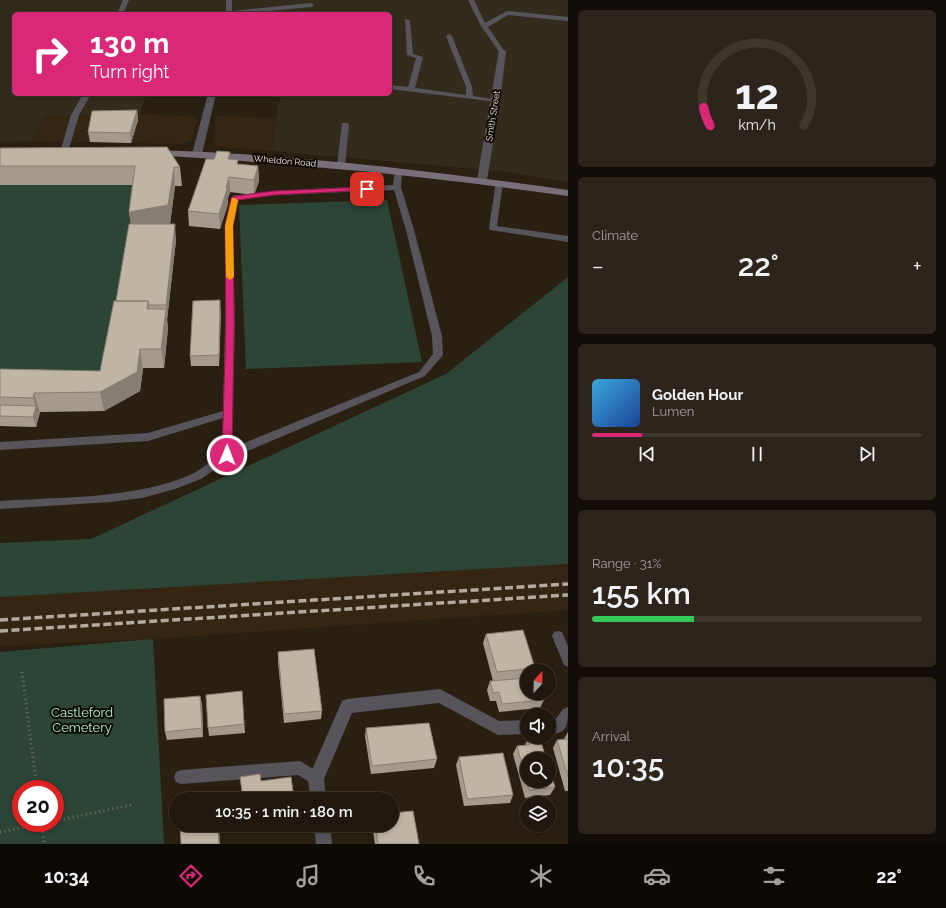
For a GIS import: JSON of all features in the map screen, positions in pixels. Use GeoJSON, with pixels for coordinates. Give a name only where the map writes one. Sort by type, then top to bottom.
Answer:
{"type":"FeatureCollection","features":[{"type":"Feature","properties":{"kind":"street","name":"Smith Street"},"geometry":{"type":"LineString","coordinates":[[482,180],[496,100],[502,52]]}},
{"type":"Feature","properties":{"kind":"street"},"geometry":{"type":"LineString","coordinates":[[197,154],[212,96]]}},
{"type":"Feature","properties":{"kind":"street","name":"Wheldon Road"},"geometry":{"type":"LineString","coordinates":[[142,153],[197,154],[341,166],[482,180],[568,193]]}},
{"type":"Feature","properties":{"kind":"street"},"geometry":{"type":"LineString","coordinates":[[317,792],[316,779],[347,706],[440,696],[498,728],[520,728]]}},
{"type":"Feature","properties":{"kind":"street"},"geometry":{"type":"LineString","coordinates":[[556,727],[560,727],[568,714]]}},
{"type":"Feature","properties":{"kind":"street"},"geometry":{"type":"LineString","coordinates":[[323,832],[324,844]]}},
{"type":"Feature","properties":{"kind":"lane"},"geometry":{"type":"LineString","coordinates":[[121,12],[126,0]]}},
{"type":"Feature","properties":{"kind":"lane"},"geometry":{"type":"LineString","coordinates":[[229,0],[229,12]]}},
{"type":"Feature","properties":{"kind":"lane"},"geometry":{"type":"LineString","coordinates":[[471,0],[484,26],[502,52]]}},
{"type":"Feature","properties":{"kind":"lane"},"geometry":{"type":"LineString","coordinates":[[239,12],[311,5]]}},
{"type":"Feature","properties":{"kind":"lane"},"geometry":{"type":"LineString","coordinates":[[484,26],[507,13],[568,19]]}},
{"type":"Feature","properties":{"kind":"lane"},"geometry":{"type":"LineString","coordinates":[[407,20],[410,55],[420,57],[411,90]]}},
{"type":"Feature","properties":{"kind":"lane"},"geometry":{"type":"LineString","coordinates":[[449,36],[469,87],[470,97]]}},
{"type":"Feature","properties":{"kind":"lane"},"geometry":{"type":"LineString","coordinates":[[392,87],[496,100]]}},
{"type":"Feature","properties":{"kind":"lane"},"geometry":{"type":"LineString","coordinates":[[64,152],[75,115],[86,96]]}},
{"type":"Feature","properties":{"kind":"lane"},"geometry":{"type":"LineString","coordinates":[[341,166],[345,126]]}},
{"type":"Feature","properties":{"kind":"lane"},"geometry":{"type":"LineString","coordinates":[[0,505],[111,498],[142,494],[175,485],[197,476],[227,455],[422,374],[438,356],[437,336],[410,230],[397,187],[398,172]]}},
{"type":"Feature","properties":{"kind":"lane"},"geometry":{"type":"LineString","coordinates":[[499,183],[493,228],[568,239]]}},
{"type":"Feature","properties":{"kind":"lane"},"geometry":{"type":"LineString","coordinates":[[227,455],[230,325],[229,226],[235,198],[274,193],[397,187]]}},
{"type":"Feature","properties":{"kind":"lane"},"geometry":{"type":"LineString","coordinates":[[0,446],[148,437],[228,413]]}},
{"type":"Feature","properties":{"kind":"lane"},"geometry":{"type":"LineString","coordinates":[[558,636],[568,661]]}},
{"type":"Feature","properties":{"kind":"lane"},"geometry":{"type":"LineString","coordinates":[[181,777],[300,768],[316,779]]}},
{"type":"Feature","properties":{"kind":"path"},"geometry":{"type":"LineString","coordinates":[[22,672],[36,780]]}},
{"type":"Feature","properties":{"kind":"path"},"geometry":{"type":"LineString","coordinates":[[64,819],[131,805]]}},
{"type":"Feature","properties":{"kind":"path"},"geometry":{"type":"LineString","coordinates":[[0,832],[12,829]]}},
{"type":"Feature","properties":{"kind":"path"},"geometry":{"type":"LineString","coordinates":[[43,832],[44,844]]}},
{"type":"Feature","properties":{"kind":"shaded area"},"geometry":{"type":"Polygon","coordinates":[[[0,0],[568,0],[568,182],[499,171],[272,151],[281,96],[392,96],[392,12],[12,12],[12,96],[145,96],[140,114],[45,117],[32,141],[0,142],[0,0]]]}},
{"type":"Feature","properties":{"kind":"shaded area"},"geometry":{"type":"Polygon","coordinates":[[[140,114],[197,117],[192,140],[183,144],[32,141],[45,117],[140,114]]]}},
{"type":"Feature","properties":{"kind":"shaded area"},"geometry":{"type":"Polygon","coordinates":[[[216,116],[276,118],[272,151],[213,146],[216,116]]]}},
{"type":"Feature","properties":{"kind":"shaded area"},"geometry":{"type":"Polygon","coordinates":[[[568,564],[568,610],[153,639],[0,646],[0,580],[568,564]]]}},
{"type":"Feature","properties":{"kind":"green space"},"geometry":{"type":"Polygon","coordinates":[[[169,166],[182,186],[175,186],[167,239],[176,240],[167,320],[151,320],[150,328],[168,328],[164,368],[143,368],[140,391],[104,411],[40,412],[36,427],[0,426],[0,167],[169,166]]]}},
{"type":"Feature","properties":{"kind":"green space"},"geometry":{"type":"Polygon","coordinates":[[[387,200],[422,362],[246,369],[239,205],[387,200]]]}},
{"type":"Feature","properties":{"kind":"green space"},"geometry":{"type":"Polygon","coordinates":[[[568,277],[568,564],[0,597],[0,543],[91,539],[446,374],[568,277]]]}},
{"type":"Feature","properties":{"kind":"green space","name":"Castleford Cemetery"},"geometry":{"type":"Polygon","coordinates":[[[153,639],[164,844],[0,844],[0,652],[153,639]]]}},
{"type":"Feature","properties":{"kind":"building"},"geometry":{"type":"Polygon","coordinates":[[[137,110],[130,133],[88,132],[92,111],[137,110]]]}},
{"type":"Feature","properties":{"kind":"building"},"geometry":{"type":"Polygon","coordinates":[[[167,147],[180,167],[174,167],[168,205],[129,212],[135,166],[0,166],[0,148],[167,147]]]}},
{"type":"Feature","properties":{"kind":"building"},"geometry":{"type":"Polygon","coordinates":[[[217,151],[230,152],[228,159],[238,160],[237,164],[258,166],[254,180],[229,177],[227,189],[219,214],[188,211],[206,159],[214,159],[217,151]]]}},
{"type":"Feature","properties":{"kind":"building"},"geometry":{"type":"Polygon","coordinates":[[[129,224],[175,224],[166,305],[149,305],[148,301],[116,301],[129,224]]]}},
{"type":"Feature","properties":{"kind":"building"},"geometry":{"type":"Polygon","coordinates":[[[220,300],[219,355],[190,356],[193,301],[220,300]]]}},
{"type":"Feature","properties":{"kind":"building"},"geometry":{"type":"Polygon","coordinates":[[[114,301],[148,301],[147,309],[166,309],[161,349],[140,349],[137,372],[100,392],[34,393],[33,398],[0,397],[0,369],[100,371],[114,301]]]}},
{"type":"Feature","properties":{"kind":"building"},"geometry":{"type":"Polygon","coordinates":[[[0,405],[36,406],[33,417],[0,416],[0,405]]]}},
{"type":"Feature","properties":{"kind":"building"},"geometry":{"type":"Polygon","coordinates":[[[523,630],[534,664],[520,664],[520,670],[497,672],[486,634],[523,630]]]}},
{"type":"Feature","properties":{"kind":"building"},"geometry":{"type":"Polygon","coordinates":[[[314,649],[322,711],[284,714],[278,652],[314,649]]]}},
{"type":"Feature","properties":{"kind":"building"},"geometry":{"type":"Polygon","coordinates":[[[520,679],[520,700],[544,700],[502,704],[499,692],[493,693],[490,681],[520,679]]]}},
{"type":"Feature","properties":{"kind":"building"},"geometry":{"type":"Polygon","coordinates":[[[242,691],[244,724],[208,728],[206,695],[242,691]]]}},
{"type":"Feature","properties":{"kind":"building"},"geometry":{"type":"Polygon","coordinates":[[[200,696],[202,728],[165,732],[164,699],[200,696]]]}},
{"type":"Feature","properties":{"kind":"building"},"geometry":{"type":"Polygon","coordinates":[[[429,723],[437,759],[372,766],[366,728],[429,723]]]}},
{"type":"Feature","properties":{"kind":"building"},"geometry":{"type":"Polygon","coordinates":[[[568,739],[568,777],[557,740],[568,739]]]}},
{"type":"Feature","properties":{"kind":"building"},"geometry":{"type":"Polygon","coordinates":[[[542,744],[544,752],[520,752],[520,757],[517,746],[542,744]]]}},
{"type":"Feature","properties":{"kind":"building"},"geometry":{"type":"Polygon","coordinates":[[[503,753],[513,795],[467,799],[459,757],[503,753]]]}},
{"type":"Feature","properties":{"kind":"building"},"geometry":{"type":"Polygon","coordinates":[[[260,774],[261,781],[291,777],[293,792],[242,792],[240,777],[260,774]]]}},
{"type":"Feature","properties":{"kind":"building"},"geometry":{"type":"Polygon","coordinates":[[[528,788],[546,788],[529,790],[528,788]]]}},
{"type":"Feature","properties":{"kind":"building"},"geometry":{"type":"Polygon","coordinates":[[[413,811],[419,844],[378,844],[376,832],[399,832],[399,812],[413,811]]]}},
{"type":"Feature","properties":{"kind":"building"},"geometry":{"type":"Polygon","coordinates":[[[180,832],[218,832],[219,844],[181,844],[180,832]]]}},
{"type":"Feature","properties":{"kind":"railway"},"geometry":{"type":"LineString","coordinates":[[0,620],[568,584]]}},
{"type":"Feature","properties":{"kind":"railway"},"geometry":{"type":"LineString","coordinates":[[0,631],[568,595]]}},
{"type":"Feature","properties":{"kind":"slow traffic"},"geometry":{"type":"LineString","coordinates":[[230,277],[229,226],[235,200]]}},
{"type":"Feature","properties":{"kind":"route"},"geometry":{"type":"LineString","coordinates":[[227,455],[230,325],[229,226],[235,198],[274,193],[367,189]]}}]}
